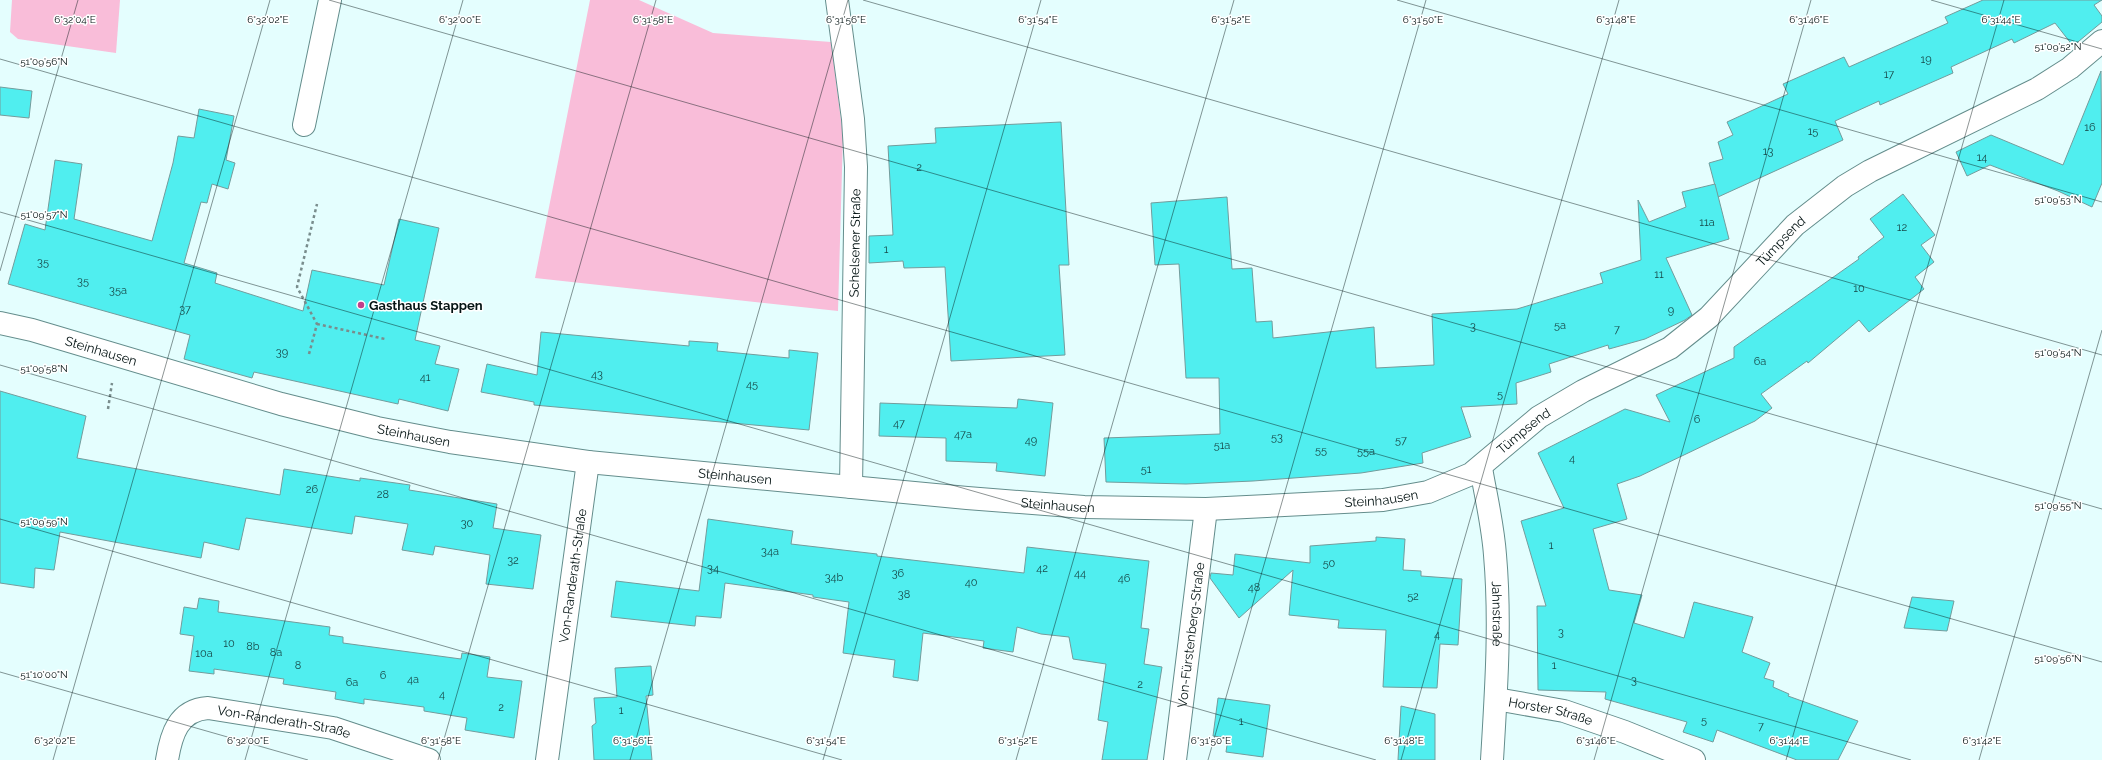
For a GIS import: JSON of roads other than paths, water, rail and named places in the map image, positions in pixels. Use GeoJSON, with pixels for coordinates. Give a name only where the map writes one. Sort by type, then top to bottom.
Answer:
{"type":"FeatureCollection","features":[{"type":"Feature","properties":{"kind":"street"},"geometry":{"type":"LineString","coordinates":[[304,126],[330,0]]}},
{"type":"Feature","properties":{"kind":"street","name":"Schelsener Straße"},"geometry":{"type":"LineString","coordinates":[[837,0],[852,111],[856,167],[850,487]]}},
{"type":"Feature","properties":{"kind":"street","name":"Tümpsend"},"geometry":{"type":"LineString","coordinates":[[1481,468],[1508,442],[1539,417],[1583,391],[1656,357],[1684,339],[1709,317],[1795,225],[1845,186],[1870,171],[2037,89],[2070,68],[2102,42]]}},
{"type":"Feature","properties":{"kind":"street","name":"Steinhausen"},"geometry":{"type":"LineString","coordinates":[[0,323],[58,338],[282,404],[377,428],[450,442],[588,462],[850,487],[1077,506],[1206,509],[1383,500],[1412,496],[1442,487],[1481,468]]}},
{"type":"Feature","properties":{"kind":"street","name":"Von-Randerath-Straße"},"geometry":{"type":"LineString","coordinates":[[547,760],[588,462]]}},
{"type":"Feature","properties":{"kind":"street","name":"Jahnstraße"},"geometry":{"type":"LineString","coordinates":[[1481,468],[1495,555],[1497,584],[1496,699],[1492,760]]}},
{"type":"Feature","properties":{"kind":"street","name":"Von-Fürstenberg-Straße"},"geometry":{"type":"LineString","coordinates":[[1175,760],[1206,509]]}},
{"type":"Feature","properties":{"kind":"street","name":"Horster Straße"},"geometry":{"type":"LineString","coordinates":[[1496,699],[1564,711],[1625,732],[1694,760]]}},
{"type":"Feature","properties":{"kind":"street","name":"Von-Randerath-Straße"},"geometry":{"type":"LineString","coordinates":[[168,760],[171,739],[178,724],[194,711],[208,708],[333,728],[429,760]]}},
{"type":"Feature","properties":{"kind":"place","name":"Gasthaus Stappen"},"geometry":{"type":"Point","coordinates":[361,305]}}]}
